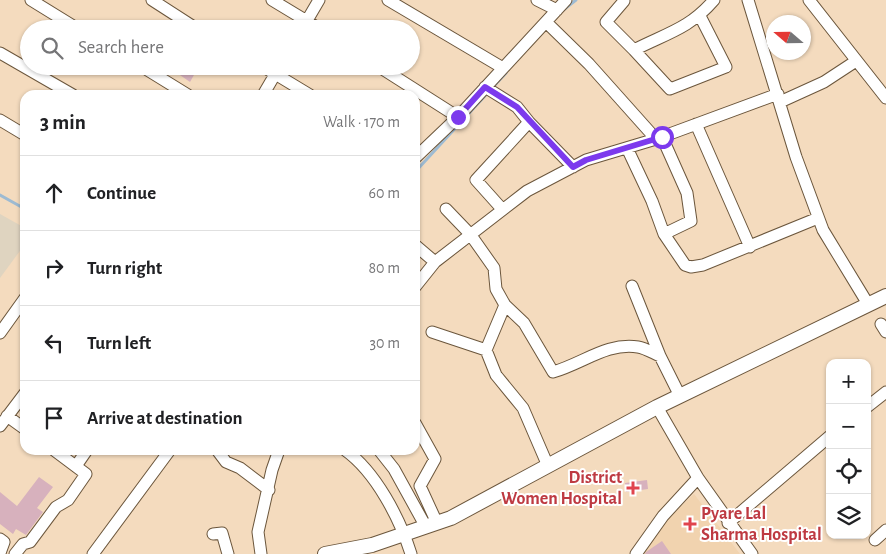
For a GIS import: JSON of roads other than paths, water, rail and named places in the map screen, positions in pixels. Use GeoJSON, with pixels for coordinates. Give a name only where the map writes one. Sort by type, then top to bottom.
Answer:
{"type":"FeatureCollection","features":[{"type":"Feature","properties":{"kind":"main road"},"geometry":{"type":"LineString","coordinates":[[325,554],[372,545],[451,518],[657,407],[886,296]]}},
{"type":"Feature","properties":{"kind":"street"},"geometry":{"type":"LineString","coordinates":[[31,0],[63,20]]}},
{"type":"Feature","properties":{"kind":"street"},"geometry":{"type":"LineString","coordinates":[[152,0],[183,20]]}},
{"type":"Feature","properties":{"kind":"street"},"geometry":{"type":"LineString","coordinates":[[272,0],[298,20]]}},
{"type":"Feature","properties":{"kind":"street"},"geometry":{"type":"LineString","coordinates":[[307,20],[319,0]]}},
{"type":"Feature","properties":{"kind":"street"},"geometry":{"type":"LineString","coordinates":[[388,0],[503,68]]}},
{"type":"Feature","properties":{"kind":"street"},"geometry":{"type":"LineString","coordinates":[[537,0],[556,10]]}},
{"type":"Feature","properties":{"kind":"street"},"geometry":{"type":"LineString","coordinates":[[420,153],[458,117],[503,68],[549,25],[556,10],[566,0]]}},
{"type":"Feature","properties":{"kind":"street"},"geometry":{"type":"LineString","coordinates":[[634,50],[663,34],[684,27],[700,16],[714,0]]}},
{"type":"Feature","properties":{"kind":"street"},"geometry":{"type":"LineString","coordinates":[[748,0],[796,157],[818,218],[823,230],[868,304]]}},
{"type":"Feature","properties":{"kind":"street"},"geometry":{"type":"LineString","coordinates":[[809,0],[856,60],[881,82],[886,98]]}},
{"type":"Feature","properties":{"kind":"street"},"geometry":{"type":"LineString","coordinates":[[624,1],[606,22],[670,89],[726,67],[700,16]]}},
{"type":"Feature","properties":{"kind":"street"},"geometry":{"type":"LineString","coordinates":[[549,25],[590,64],[659,138],[687,193],[691,221],[664,234]]}},
{"type":"Feature","properties":{"kind":"street"},"geometry":{"type":"LineString","coordinates":[[0,53],[20,65]]}},
{"type":"Feature","properties":{"kind":"street"},"geometry":{"type":"LineString","coordinates":[[420,281],[435,262],[502,209],[527,191],[586,160],[659,138],[824,82],[856,60]]}},
{"type":"Feature","properties":{"kind":"street"},"geometry":{"type":"LineString","coordinates":[[38,75],[64,90]]}},
{"type":"Feature","properties":{"kind":"street"},"geometry":{"type":"LineString","coordinates":[[156,75],[180,90]]}},
{"type":"Feature","properties":{"kind":"street"},"geometry":{"type":"LineString","coordinates":[[265,90],[274,75]]}},
{"type":"Feature","properties":{"kind":"street"},"geometry":{"type":"LineString","coordinates":[[284,75],[303,90]]}},
{"type":"Feature","properties":{"kind":"street"},"geometry":{"type":"LineString","coordinates":[[392,75],[416,90]]}},
{"type":"Feature","properties":{"kind":"street"},"geometry":{"type":"LineString","coordinates":[[485,87],[517,107],[573,167]]}},
{"type":"Feature","properties":{"kind":"street"},"geometry":{"type":"LineString","coordinates":[[420,93],[458,117]]}},
{"type":"Feature","properties":{"kind":"street"},"geometry":{"type":"LineString","coordinates":[[0,120],[20,132]]}},
{"type":"Feature","properties":{"kind":"street"},"geometry":{"type":"LineString","coordinates":[[502,209],[476,180],[529,122]]}},
{"type":"Feature","properties":{"kind":"street"},"geometry":{"type":"LineString","coordinates":[[696,124],[750,247]]}},
{"type":"Feature","properties":{"kind":"street"},"geometry":{"type":"LineString","coordinates":[[627,148],[652,201],[664,234],[685,265],[691,267],[702,265],[818,218]]}},
{"type":"Feature","properties":{"kind":"street"},"geometry":{"type":"LineString","coordinates":[[446,209],[470,234],[494,268],[496,289],[505,305],[524,322],[553,372],[573,367],[612,347],[639,347],[660,356]]}},
{"type":"Feature","properties":{"kind":"street"},"geometry":{"type":"LineString","coordinates":[[420,249],[435,262]]}},
{"type":"Feature","properties":{"kind":"street"},"geometry":{"type":"LineString","coordinates":[[632,286],[660,356],[680,396]]}},
{"type":"Feature","properties":{"kind":"street"},"geometry":{"type":"LineString","coordinates":[[0,333],[20,305]]}},
{"type":"Feature","properties":{"kind":"street"},"geometry":{"type":"LineString","coordinates":[[505,305],[486,350],[496,375],[523,408],[548,466]]}},
{"type":"Feature","properties":{"kind":"street"},"geometry":{"type":"LineString","coordinates":[[432,332],[486,350]]}},
{"type":"Feature","properties":{"kind":"street"},"geometry":{"type":"LineString","coordinates":[[871,404],[886,392]]}},
{"type":"Feature","properties":{"kind":"street"},"geometry":{"type":"LineString","coordinates":[[0,426],[20,400]]}},
{"type":"Feature","properties":{"kind":"street"},"geometry":{"type":"LineString","coordinates":[[657,407],[698,478],[728,523],[752,554]]}},
{"type":"Feature","properties":{"kind":"street"},"geometry":{"type":"LineString","coordinates":[[8,416],[20,425]]}},
{"type":"Feature","properties":{"kind":"street"},"geometry":{"type":"LineString","coordinates":[[420,432],[435,459],[420,486],[432,525]]}},
{"type":"Feature","properties":{"kind":"street"},"geometry":{"type":"LineString","coordinates":[[728,523],[826,439]]}},
{"type":"Feature","properties":{"kind":"street"},"geometry":{"type":"LineString","coordinates":[[15,554],[23,544],[30,542],[56,507],[68,500],[86,474],[61,455]]}},
{"type":"Feature","properties":{"kind":"street"},"geometry":{"type":"LineString","coordinates":[[76,466],[84,455]]}},
{"type":"Feature","properties":{"kind":"street"},"geometry":{"type":"LineString","coordinates":[[93,554],[166,455]]}},
{"type":"Feature","properties":{"kind":"street"},"geometry":{"type":"LineString","coordinates":[[221,455],[226,462],[240,468],[269,490]]}},
{"type":"Feature","properties":{"kind":"street"},"geometry":{"type":"LineString","coordinates":[[261,554],[258,532],[277,455]]}},
{"type":"Feature","properties":{"kind":"street"},"geometry":{"type":"LineString","coordinates":[[350,455],[386,498],[404,534],[411,554]]}},
{"type":"Feature","properties":{"kind":"street"},"geometry":{"type":"LineString","coordinates":[[382,455],[432,525]]}},
{"type":"Feature","properties":{"kind":"street"},"geometry":{"type":"LineString","coordinates":[[636,554],[663,516],[698,478]]}},
{"type":"Feature","properties":{"kind":"street"},"geometry":{"type":"LineString","coordinates":[[875,540],[886,530]]}},
{"type":"Feature","properties":{"kind":"street"},"geometry":{"type":"LineString","coordinates":[[214,534],[222,533],[228,554]]}},
{"type":"Feature","properties":{"kind":"street"},"geometry":{"type":"LineString","coordinates":[[0,539],[4,542],[0,553]]}},
{"type":"Feature","properties":{"kind":"waterway"},"geometry":{"type":"LineString","coordinates":[[562,11],[576,0]]}},
{"type":"Feature","properties":{"kind":"waterway"},"geometry":{"type":"LineString","coordinates":[[420,167],[506,73]]}},
{"type":"Feature","properties":{"kind":"waterway"},"geometry":{"type":"LineString","coordinates":[[0,195],[20,206]]}},
{"type":"Feature","properties":{"kind":"place","name":"District Women Hospital"},"geometry":{"type":"Point","coordinates":[633,488]}},
{"type":"Feature","properties":{"kind":"place","name":"Pyare Lal Sharma Hospital"},"geometry":{"type":"Point","coordinates":[690,524]}}]}
